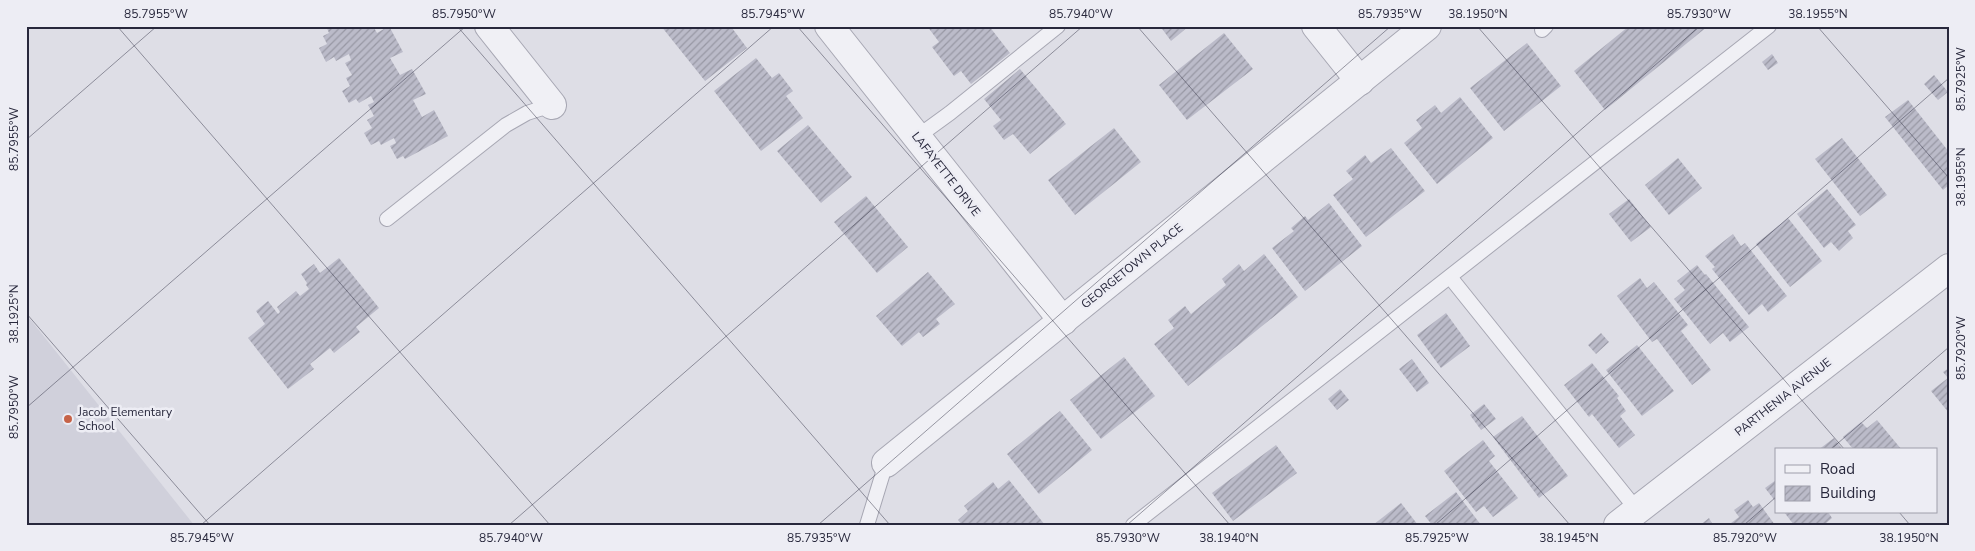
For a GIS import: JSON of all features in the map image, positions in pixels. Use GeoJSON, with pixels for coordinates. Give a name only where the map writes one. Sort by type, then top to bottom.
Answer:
{"type":"FeatureCollection","features":[{"type":"Feature","properties":{"kind":"street"},"geometry":{"type":"LineString","coordinates":[[489,26],[552,104]]}},
{"type":"Feature","properties":{"kind":"street","name":"LAFAYETTE DRIVE"},"geometry":{"type":"LineString","coordinates":[[829,26],[1063,321]]}},
{"type":"Feature","properties":{"kind":"street"},"geometry":{"type":"LineString","coordinates":[[1316,26],[1360,81]]}},
{"type":"Feature","properties":{"kind":"street","name":"GEORGETOWN PLACE"},"geometry":{"type":"LineString","coordinates":[[886,463],[1427,26]]}},
{"type":"Feature","properties":{"kind":"street","name":"PARTHENIA AVENUE"},"geometry":{"type":"LineString","coordinates":[[1628,518],[1949,268]]}},
{"type":"Feature","properties":{"kind":"lane"},"geometry":{"type":"LineString","coordinates":[[917,137],[1058,26]]}},
{"type":"Feature","properties":{"kind":"lane"},"geometry":{"type":"LineString","coordinates":[[1133,525],[1769,26]]}},
{"type":"Feature","properties":{"kind":"lane"},"geometry":{"type":"LineString","coordinates":[[387,219],[506,125],[527,113],[552,104]]}},
{"type":"Feature","properties":{"kind":"lane"},"geometry":{"type":"LineString","coordinates":[[1450,277],[1628,518]]}},
{"type":"Feature","properties":{"kind":"lane","name":"GEORGETOWN PLACE"},"geometry":{"type":"LineString","coordinates":[[867,525],[886,463]]}},
{"type":"Feature","properties":{"kind":"shaded area","name":"Jacob Elementary School"},"geometry":{"type":"Polygon","coordinates":[[[26,314],[194,525],[26,525],[26,314]]]}},
{"type":"Feature","properties":{"kind":"building"},"geometry":{"type":"Polygon","coordinates":[[[326,26],[373,26],[377,33],[389,26],[403,52],[390,58],[400,75],[412,69],[426,94],[413,100],[422,117],[434,110],[448,136],[405,159],[403,156],[397,159],[390,146],[396,143],[394,138],[381,145],[379,141],[371,145],[364,133],[372,128],[367,120],[374,116],[368,105],[374,102],[371,96],[359,103],[356,99],[349,103],[342,91],[350,86],[346,78],[352,75],[345,63],[351,60],[349,54],[336,61],[334,57],[326,62],[319,48],[327,44],[323,36],[329,33],[326,26]]]}},
{"type":"Feature","properties":{"kind":"building"},"geometry":{"type":"Polygon","coordinates":[[[661,26],[734,26],[732,28],[747,48],[705,81],[661,26]]]}},
{"type":"Feature","properties":{"kind":"building"},"geometry":{"type":"Polygon","coordinates":[[[927,26],[989,26],[1010,53],[971,84],[961,71],[954,76],[932,47],[939,42],[927,26]]]}},
{"type":"Feature","properties":{"kind":"building"},"geometry":{"type":"Polygon","coordinates":[[[1160,26],[1189,26],[1171,41],[1160,26]]]}},
{"type":"Feature","properties":{"kind":"building"},"geometry":{"type":"Polygon","coordinates":[[[1629,26],[1708,26],[1605,110],[1574,71],[1629,26]]]}},
{"type":"Feature","properties":{"kind":"building"},"geometry":{"type":"Polygon","coordinates":[[[1224,33],[1253,69],[1187,120],[1159,85],[1224,33]]]}},
{"type":"Feature","properties":{"kind":"building"},"geometry":{"type":"Polygon","coordinates":[[[1527,43],[1561,86],[1504,131],[1470,88],[1527,43]]]}},
{"type":"Feature","properties":{"kind":"building"},"geometry":{"type":"Polygon","coordinates":[[[1772,54],[1778,63],[1768,70],[1762,62],[1772,54]]]}},
{"type":"Feature","properties":{"kind":"building"},"geometry":{"type":"Polygon","coordinates":[[[756,58],[772,78],[779,73],[793,91],[786,96],[803,118],[761,151],[714,91],[756,58]]]}},
{"type":"Feature","properties":{"kind":"building"},"geometry":{"type":"Polygon","coordinates":[[[1020,69],[1066,124],[1030,154],[1013,134],[1004,140],[993,126],[1001,120],[984,99],[1020,69]]]}},
{"type":"Feature","properties":{"kind":"building"},"geometry":{"type":"Polygon","coordinates":[[[1934,75],[1948,92],[1938,100],[1924,84],[1934,75]]]}},
{"type":"Feature","properties":{"kind":"building"},"geometry":{"type":"Polygon","coordinates":[[[1460,97],[1493,138],[1437,184],[1404,143],[1422,128],[1416,120],[1435,105],[1441,113],[1460,97]]]}},
{"type":"Feature","properties":{"kind":"building"},"geometry":{"type":"Polygon","coordinates":[[[1908,100],[1949,152],[1949,185],[1943,190],[1885,117],[1908,100]]]}},
{"type":"Feature","properties":{"kind":"building"},"geometry":{"type":"Polygon","coordinates":[[[808,125],[852,177],[821,203],[777,151],[808,125]]]}},
{"type":"Feature","properties":{"kind":"building"},"geometry":{"type":"Polygon","coordinates":[[[1114,128],[1141,162],[1075,215],[1048,180],[1114,128]]]}},
{"type":"Feature","properties":{"kind":"building"},"geometry":{"type":"Polygon","coordinates":[[[1842,138],[1887,195],[1860,216],[1815,159],[1842,138]]]}},
{"type":"Feature","properties":{"kind":"building"},"geometry":{"type":"Polygon","coordinates":[[[1391,148],[1425,191],[1366,237],[1333,195],[1353,179],[1346,171],[1365,155],[1371,163],[1391,148]]]}},
{"type":"Feature","properties":{"kind":"building"},"geometry":{"type":"Polygon","coordinates":[[[1678,158],[1702,188],[1669,215],[1645,185],[1678,158]]]}},
{"type":"Feature","properties":{"kind":"building"},"geometry":{"type":"Polygon","coordinates":[[[1827,189],[1856,225],[1848,231],[1853,238],[1839,251],[1831,242],[1824,248],[1797,214],[1827,189]]]}},
{"type":"Feature","properties":{"kind":"building"},"geometry":{"type":"Polygon","coordinates":[[[866,196],[908,247],[877,273],[834,222],[866,196]]]}},
{"type":"Feature","properties":{"kind":"building"},"geometry":{"type":"Polygon","coordinates":[[[1629,199],[1651,227],[1631,242],[1609,214],[1629,199]]]}},
{"type":"Feature","properties":{"kind":"building"},"geometry":{"type":"Polygon","coordinates":[[[1329,203],[1362,246],[1305,291],[1272,248],[1294,231],[1291,228],[1305,216],[1308,220],[1329,203]]]}},
{"type":"Feature","properties":{"kind":"building"},"geometry":{"type":"Polygon","coordinates":[[[1788,218],[1822,261],[1790,287],[1756,244],[1788,218]]]}},
{"type":"Feature","properties":{"kind":"building"},"geometry":{"type":"Polygon","coordinates":[[[1733,234],[1741,246],[1745,243],[1787,296],[1768,312],[1762,304],[1749,315],[1712,269],[1715,267],[1705,256],[1733,234]]]}},
{"type":"Feature","properties":{"kind":"building"},"geometry":{"type":"Polygon","coordinates":[[[1264,254],[1298,297],[1188,386],[1154,344],[1174,328],[1168,320],[1185,306],[1191,314],[1226,285],[1222,279],[1239,264],[1244,271],[1264,254]]]}},
{"type":"Feature","properties":{"kind":"building"},"geometry":{"type":"Polygon","coordinates":[[[339,258],[379,308],[356,327],[360,332],[334,353],[330,348],[310,364],[314,369],[288,389],[248,338],[265,324],[256,311],[268,301],[278,314],[280,312],[277,307],[296,291],[300,296],[309,289],[301,274],[314,264],[320,273],[339,258]]]}},
{"type":"Feature","properties":{"kind":"building"},"geometry":{"type":"Polygon","coordinates":[[[1697,265],[1749,327],[1730,342],[1723,333],[1710,344],[1674,299],[1685,290],[1677,281],[1697,265]]]}},
{"type":"Feature","properties":{"kind":"building"},"geometry":{"type":"Polygon","coordinates":[[[928,272],[955,304],[936,319],[940,324],[923,337],[919,332],[902,346],[876,316],[928,272]]]}},
{"type":"Feature","properties":{"kind":"building"},"geometry":{"type":"Polygon","coordinates":[[[1640,278],[1647,288],[1654,282],[1688,325],[1681,331],[1711,370],[1692,385],[1657,339],[1652,342],[1617,296],[1640,278]]]}},
{"type":"Feature","properties":{"kind":"building"},"geometry":{"type":"Polygon","coordinates":[[[1446,313],[1470,346],[1441,368],[1417,335],[1446,313]]]}},
{"type":"Feature","properties":{"kind":"building"},"geometry":{"type":"Polygon","coordinates":[[[1601,333],[1609,342],[1596,354],[1588,345],[1601,333]]]}},
{"type":"Feature","properties":{"kind":"building"},"geometry":{"type":"Polygon","coordinates":[[[1637,345],[1674,391],[1642,416],[1606,370],[1637,345]]]}},
{"type":"Feature","properties":{"kind":"building"},"geometry":{"type":"Polygon","coordinates":[[[1124,357],[1155,396],[1101,439],[1070,400],[1124,357]]]}},
{"type":"Feature","properties":{"kind":"building"},"geometry":{"type":"Polygon","coordinates":[[[1412,359],[1429,383],[1417,392],[1399,369],[1412,359]]]}},
{"type":"Feature","properties":{"kind":"building"},"geometry":{"type":"Polygon","coordinates":[[[1592,363],[1619,396],[1617,398],[1626,411],[1620,416],[1635,435],[1619,448],[1592,414],[1589,417],[1564,385],[1592,363]]]}},
{"type":"Feature","properties":{"kind":"building"},"geometry":{"type":"Polygon","coordinates":[[[1949,368],[1949,413],[1931,391],[1948,378],[1943,372],[1949,368]]]}},
{"type":"Feature","properties":{"kind":"building"},"geometry":{"type":"Polygon","coordinates":[[[1340,389],[1349,400],[1337,410],[1328,399],[1340,389]]]}},
{"type":"Feature","properties":{"kind":"building"},"geometry":{"type":"Polygon","coordinates":[[[1484,404],[1496,419],[1481,430],[1470,415],[1484,404]]]}},
{"type":"Feature","properties":{"kind":"building"},"geometry":{"type":"Polygon","coordinates":[[[1060,411],[1092,450],[1039,494],[1007,454],[1060,411]]]}},
{"type":"Feature","properties":{"kind":"building"},"geometry":{"type":"Polygon","coordinates":[[[1522,416],[1568,476],[1539,498],[1493,437],[1522,416]]]}},
{"type":"Feature","properties":{"kind":"building"},"geometry":{"type":"Polygon","coordinates":[[[1877,420],[1900,448],[1852,448],[1843,437],[1861,422],[1867,428],[1877,420]]]}},
{"type":"Feature","properties":{"kind":"building"},"geometry":{"type":"Polygon","coordinates":[[[1834,438],[1842,448],[1821,448],[1834,438]]]}},
{"type":"Feature","properties":{"kind":"building"},"geometry":{"type":"Polygon","coordinates":[[[1483,440],[1495,456],[1489,461],[1518,498],[1493,517],[1484,506],[1476,512],[1444,471],[1483,440]]]}},
{"type":"Feature","properties":{"kind":"building"},"geometry":{"type":"Polygon","coordinates":[[[1276,445],[1297,473],[1233,521],[1212,493],[1276,445]]]}},
{"type":"Feature","properties":{"kind":"building"},"geometry":{"type":"Polygon","coordinates":[[[1009,480],[1045,525],[962,525],[958,520],[968,511],[964,506],[993,482],[998,489],[1009,480]]]}},
{"type":"Feature","properties":{"kind":"building"},"geometry":{"type":"Polygon","coordinates":[[[1775,481],[1775,501],[1765,488],[1775,481]]]}},
{"type":"Feature","properties":{"kind":"building"},"geometry":{"type":"Polygon","coordinates":[[[1456,492],[1481,525],[1432,525],[1425,516],[1456,492]]]}},
{"type":"Feature","properties":{"kind":"building"},"geometry":{"type":"Polygon","coordinates":[[[1748,500],[1753,507],[1759,503],[1775,525],[1732,525],[1731,523],[1739,517],[1734,510],[1748,500]]]}},
{"type":"Feature","properties":{"kind":"building"},"geometry":{"type":"Polygon","coordinates":[[[1401,503],[1418,525],[1373,525],[1401,503]]]}},
{"type":"Feature","properties":{"kind":"building"},"geometry":{"type":"Polygon","coordinates":[[[1786,514],[1829,514],[1832,518],[1824,525],[1794,525],[1786,514]]]}},
{"type":"Feature","properties":{"kind":"building"},"geometry":{"type":"Polygon","coordinates":[[[1709,518],[1713,525],[1700,525],[1709,518]]]}},
{"type":"Feature","properties":{"kind":"place","name":"Jacob Elementary School"},"geometry":{"type":"Point","coordinates":[68,419]}}]}
